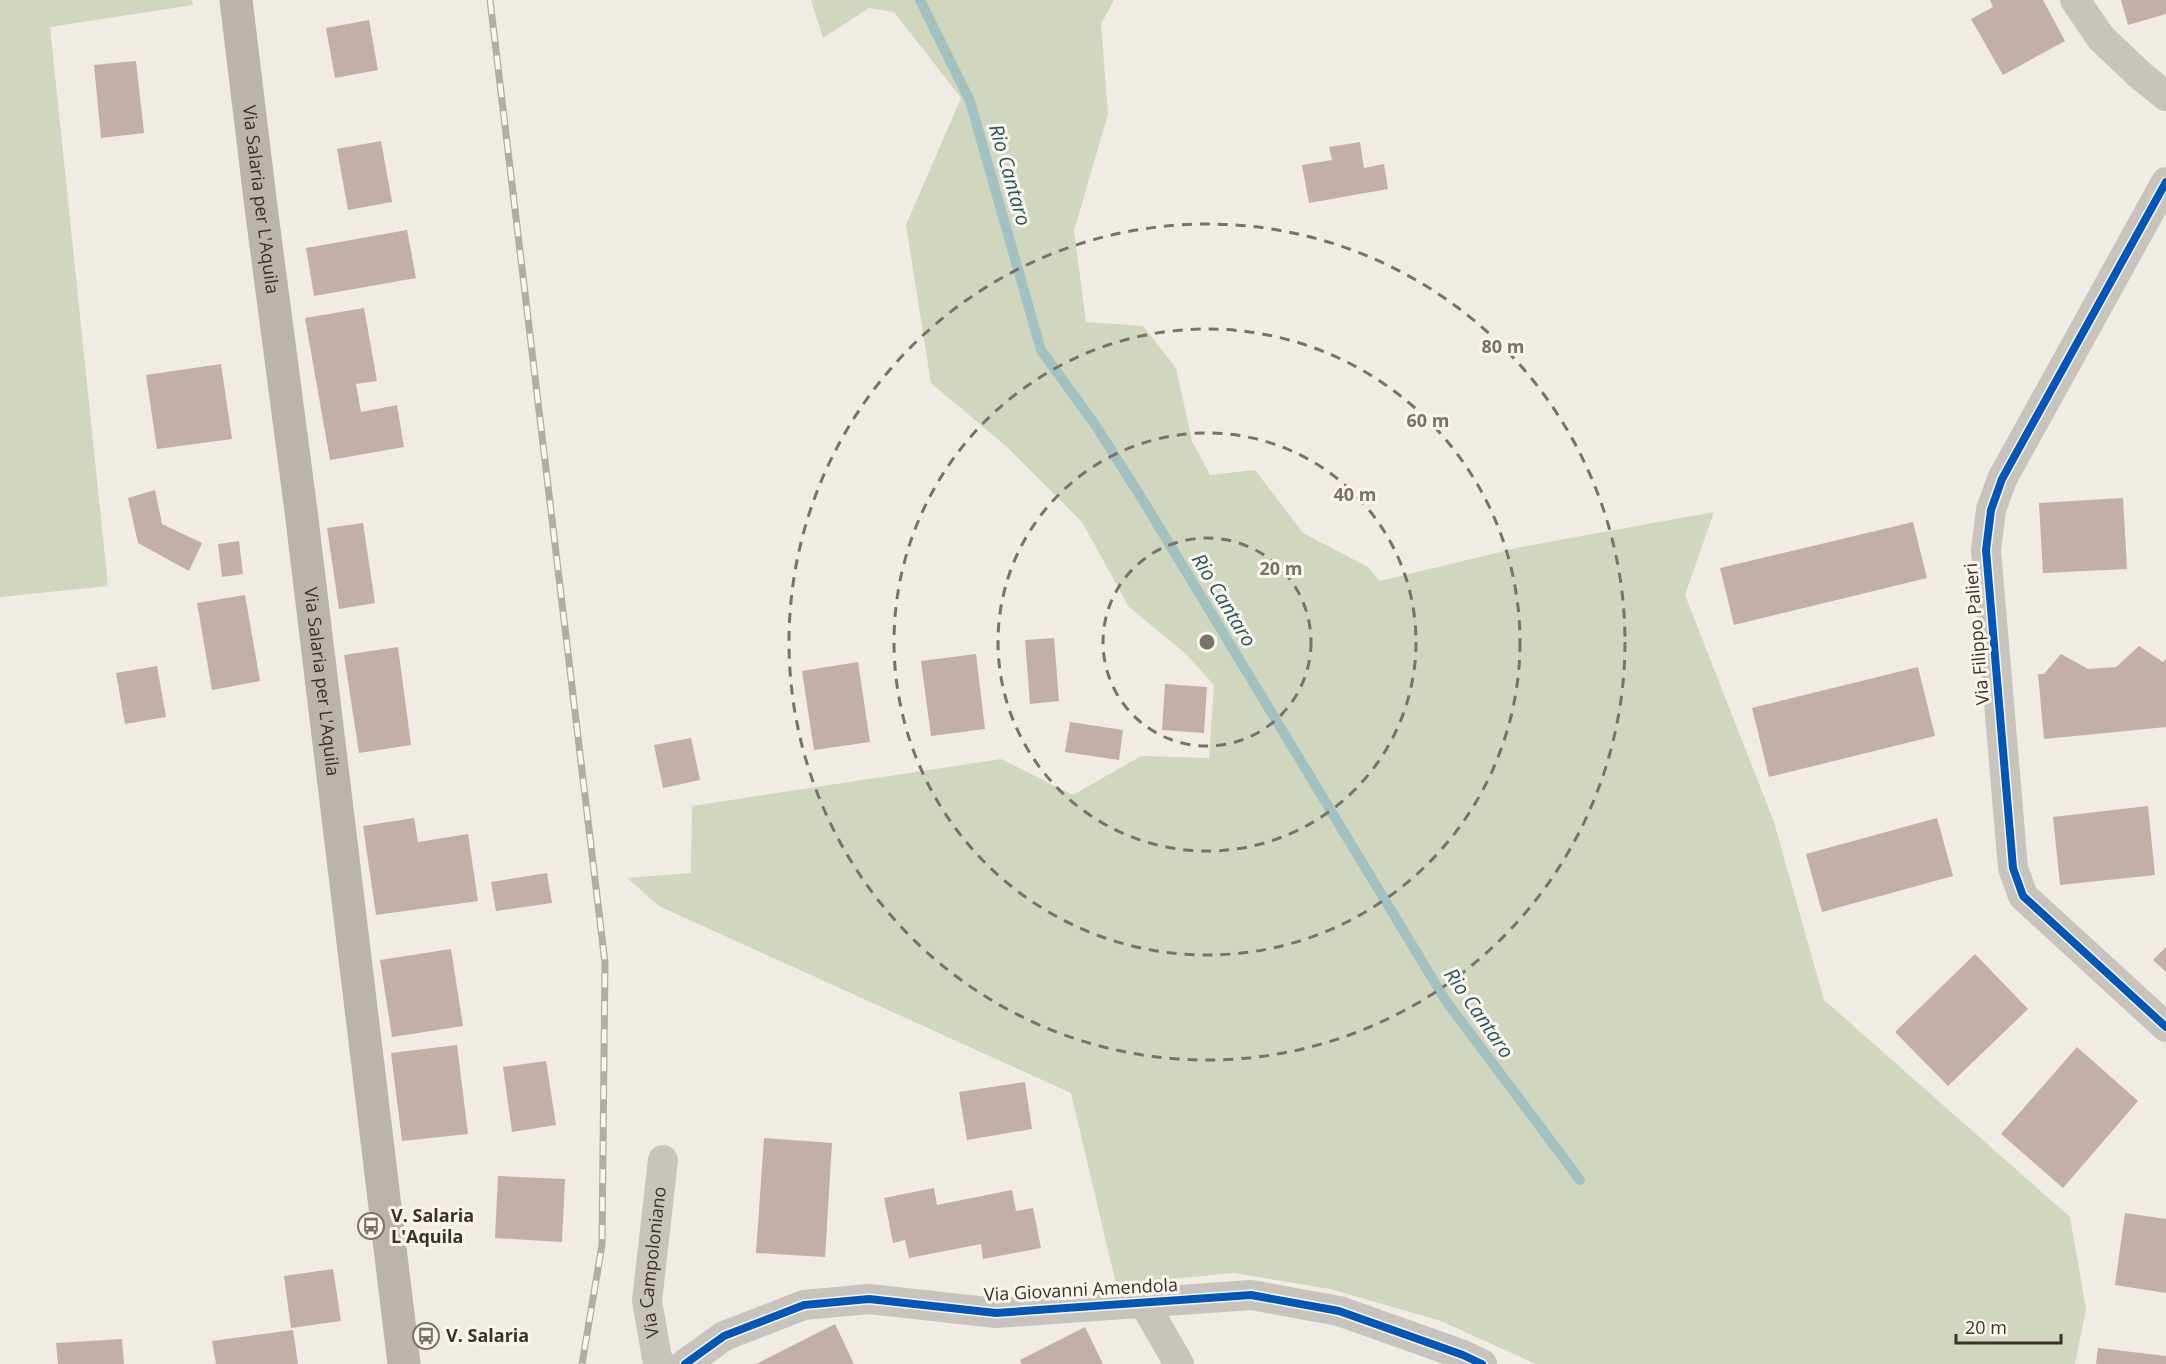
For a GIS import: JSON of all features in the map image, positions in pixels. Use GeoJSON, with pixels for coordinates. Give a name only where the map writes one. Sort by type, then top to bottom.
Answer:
{"type":"FeatureCollection","features":[{"type":"Feature","properties":{"kind":"main road","name":"Via Salaria per L'Aquila"},"geometry":{"type":"LineString","coordinates":[[236,0],[301,511],[404,1364]]}},
{"type":"Feature","properties":{"kind":"street"},"geometry":{"type":"LineString","coordinates":[[2075,0],[2102,38],[2140,75],[2166,96]]}},
{"type":"Feature","properties":{"kind":"street","name":"Via Filippo Palieri"},"geometry":{"type":"LineString","coordinates":[[2166,182],[2002,479],[1991,510],[1986,550],[2013,868],[2024,896],[2166,1027]]}},
{"type":"Feature","properties":{"kind":"street","name":"Via Campoloniano"},"geometry":{"type":"LineString","coordinates":[[661,1364],[657,1358],[647,1301],[663,1160]]}},
{"type":"Feature","properties":{"kind":"street","name":"Via Giovanni Amendola"},"geometry":{"type":"LineString","coordinates":[[685,1364],[724,1336],[804,1305],[869,1299],[996,1313],[1251,1295],[1340,1311],[1482,1364]]}},
{"type":"Feature","properties":{"kind":"street"},"geometry":{"type":"LineString","coordinates":[[1144,1303],[1179,1364]]}},
{"type":"Feature","properties":{"kind":"green space"},"geometry":{"type":"Polygon","coordinates":[[[0,0],[192,0],[193,5],[50,27],[108,586],[0,597],[0,0]]]}},
{"type":"Feature","properties":{"kind":"green space"},"geometry":{"type":"Polygon","coordinates":[[[811,0],[1114,0],[1101,24],[1108,114],[1074,231],[1086,322],[1143,326],[1176,368],[1192,441],[1210,475],[1255,470],[1303,533],[1368,567],[1380,581],[1521,547],[1714,512],[1685,595],[1774,822],[1824,1000],[2070,1217],[2086,1309],[2075,1364],[1536,1364],[1441,1321],[1330,1289],[1234,1273],[1116,1284],[1071,1093],[659,906],[627,878],[691,873],[692,806],[1001,759],[1073,795],[1141,756],[1209,758],[1214,685],[1185,653],[1129,607],[1082,522],[1008,448],[931,383],[906,225],[961,98],[894,12],[869,8],[823,38],[811,0]]]}},
{"type":"Feature","properties":{"kind":"building"},"geometry":{"type":"Polygon","coordinates":[[[1990,0],[2043,0],[2065,41],[2003,75],[1971,19],[1993,7],[1990,0]]]}},
{"type":"Feature","properties":{"kind":"building"},"geometry":{"type":"Polygon","coordinates":[[[2121,0],[2166,0],[2166,14],[2128,25],[2121,0]]]}},
{"type":"Feature","properties":{"kind":"building"},"geometry":{"type":"Polygon","coordinates":[[[369,20],[378,70],[335,78],[326,28],[369,20]]]}},
{"type":"Feature","properties":{"kind":"building"},"geometry":{"type":"Polygon","coordinates":[[[136,61],[144,133],[101,138],[94,65],[136,61]]]}},
{"type":"Feature","properties":{"kind":"building"},"geometry":{"type":"Polygon","coordinates":[[[381,141],[392,202],[348,210],[337,149],[381,141]]]}},
{"type":"Feature","properties":{"kind":"building"},"geometry":{"type":"Polygon","coordinates":[[[1360,142],[1364,168],[1384,164],[1388,189],[1309,203],[1302,165],[1332,160],[1329,147],[1360,142]]]}},
{"type":"Feature","properties":{"kind":"building"},"geometry":{"type":"Polygon","coordinates":[[[407,230],[416,278],[314,296],[306,248],[407,230]]]}},
{"type":"Feature","properties":{"kind":"building"},"geometry":{"type":"Polygon","coordinates":[[[364,308],[377,381],[356,384],[361,412],[397,405],[404,447],[330,460],[305,318],[364,308]]]}},
{"type":"Feature","properties":{"kind":"building"},"geometry":{"type":"Polygon","coordinates":[[[221,364],[232,439],[157,449],[146,375],[221,364]]]}},
{"type":"Feature","properties":{"kind":"building"},"geometry":{"type":"Polygon","coordinates":[[[155,490],[162,524],[202,543],[189,571],[138,543],[128,498],[155,490]]]}},
{"type":"Feature","properties":{"kind":"building"},"geometry":{"type":"Polygon","coordinates":[[[2123,498],[2127,569],[2043,573],[2039,503],[2123,498]]]}},
{"type":"Feature","properties":{"kind":"building"},"geometry":{"type":"Polygon","coordinates":[[[1913,522],[1927,578],[1734,625],[1720,568],[1913,522]]]}},
{"type":"Feature","properties":{"kind":"building"},"geometry":{"type":"Polygon","coordinates":[[[363,523],[375,603],[339,609],[327,528],[363,523]]]}},
{"type":"Feature","properties":{"kind":"building"},"geometry":{"type":"Polygon","coordinates":[[[239,541],[243,574],[222,577],[218,544],[239,541]]]}},
{"type":"Feature","properties":{"kind":"building"},"geometry":{"type":"Polygon","coordinates":[[[245,595],[260,681],[212,690],[197,603],[245,595]]]}},
{"type":"Feature","properties":{"kind":"building"},"geometry":{"type":"Polygon","coordinates":[[[1054,638],[1059,701],[1030,704],[1025,640],[1054,638]]]}},
{"type":"Feature","properties":{"kind":"building"},"geometry":{"type":"Polygon","coordinates":[[[2139,646],[2163,662],[2166,659],[2166,727],[2044,739],[2038,674],[2044,674],[2061,654],[2088,669],[2116,667],[2139,646]]]}},
{"type":"Feature","properties":{"kind":"building"},"geometry":{"type":"Polygon","coordinates":[[[398,647],[411,745],[359,753],[344,655],[398,647]]]}},
{"type":"Feature","properties":{"kind":"building"},"geometry":{"type":"Polygon","coordinates":[[[976,654],[985,729],[931,736],[921,661],[976,654]]]}},
{"type":"Feature","properties":{"kind":"building"},"geometry":{"type":"Polygon","coordinates":[[[858,662],[870,742],[814,750],[802,671],[858,662]]]}},
{"type":"Feature","properties":{"kind":"building"},"geometry":{"type":"Polygon","coordinates":[[[157,666],[166,717],[125,724],[116,673],[157,666]]]}},
{"type":"Feature","properties":{"kind":"building"},"geometry":{"type":"Polygon","coordinates":[[[1918,667],[1935,736],[1769,777],[1752,708],[1918,667]]]}},
{"type":"Feature","properties":{"kind":"building"},"geometry":{"type":"Polygon","coordinates":[[[1165,684],[1207,687],[1204,733],[1162,730],[1165,684]]]}},
{"type":"Feature","properties":{"kind":"building"},"geometry":{"type":"Polygon","coordinates":[[[1070,722],[1123,730],[1119,760],[1065,752],[1070,722]]]}},
{"type":"Feature","properties":{"kind":"building"},"geometry":{"type":"Polygon","coordinates":[[[691,738],[700,780],[663,788],[654,745],[691,738]]]}},
{"type":"Feature","properties":{"kind":"building"},"geometry":{"type":"Polygon","coordinates":[[[2148,806],[2155,875],[2060,885],[2053,817],[2148,806]]]}},
{"type":"Feature","properties":{"kind":"building"},"geometry":{"type":"Polygon","coordinates":[[[414,818],[418,842],[468,834],[478,901],[376,915],[363,826],[414,818]]]}},
{"type":"Feature","properties":{"kind":"building"},"geometry":{"type":"Polygon","coordinates":[[[1937,818],[1953,876],[1822,912],[1806,854],[1937,818]]]}},
{"type":"Feature","properties":{"kind":"building"},"geometry":{"type":"Polygon","coordinates":[[[547,873],[552,903],[496,911],[491,882],[547,873]]]}},
{"type":"Feature","properties":{"kind":"building"},"geometry":{"type":"Polygon","coordinates":[[[2166,947],[2166,972],[2153,960],[2166,947]]]}},
{"type":"Feature","properties":{"kind":"building"},"geometry":{"type":"Polygon","coordinates":[[[451,949],[463,1026],[392,1037],[380,960],[451,949]]]}},
{"type":"Feature","properties":{"kind":"building"},"geometry":{"type":"Polygon","coordinates":[[[1975,954],[2028,1009],[1948,1086],[1895,1032],[1975,954]]]}},
{"type":"Feature","properties":{"kind":"building"},"geometry":{"type":"Polygon","coordinates":[[[457,1045],[468,1134],[402,1141],[391,1053],[457,1045]]]}},
{"type":"Feature","properties":{"kind":"building"},"geometry":{"type":"Polygon","coordinates":[[[2077,1047],[2138,1101],[2063,1188],[2001,1134],[2077,1047]]]}},
{"type":"Feature","properties":{"kind":"building"},"geometry":{"type":"Polygon","coordinates":[[[546,1061],[556,1125],[512,1132],[503,1067],[546,1061]]]}},
{"type":"Feature","properties":{"kind":"building"},"geometry":{"type":"Polygon","coordinates":[[[1025,1082],[1032,1129],[967,1140],[959,1092],[1025,1082]]]}},
{"type":"Feature","properties":{"kind":"building"},"geometry":{"type":"Polygon","coordinates":[[[764,1138],[832,1143],[825,1257],[756,1253],[764,1138]]]}},
{"type":"Feature","properties":{"kind":"building"},"geometry":{"type":"Polygon","coordinates":[[[498,1176],[565,1179],[562,1242],[495,1238],[498,1176]]]}},
{"type":"Feature","properties":{"kind":"building"},"geometry":{"type":"Polygon","coordinates":[[[934,1188],[937,1205],[1012,1190],[1016,1211],[1033,1208],[1041,1248],[983,1259],[981,1244],[909,1258],[905,1240],[893,1243],[884,1198],[934,1188]]]}},
{"type":"Feature","properties":{"kind":"building"},"geometry":{"type":"Polygon","coordinates":[[[2125,1213],[2166,1219],[2166,1293],[2115,1285],[2125,1213]]]}},
{"type":"Feature","properties":{"kind":"building"},"geometry":{"type":"Polygon","coordinates":[[[333,1269],[341,1321],[291,1328],[284,1276],[333,1269]]]}},
{"type":"Feature","properties":{"kind":"building"},"geometry":{"type":"Polygon","coordinates":[[[835,1324],[854,1364],[756,1364],[835,1324]]]}},
{"type":"Feature","properties":{"kind":"building"},"geometry":{"type":"Polygon","coordinates":[[[1085,1327],[1103,1364],[1022,1364],[1020,1360],[1085,1327]]]}},
{"type":"Feature","properties":{"kind":"building"},"geometry":{"type":"Polygon","coordinates":[[[293,1330],[298,1364],[216,1364],[212,1341],[293,1330]]]}},
{"type":"Feature","properties":{"kind":"building"},"geometry":{"type":"Polygon","coordinates":[[[122,1339],[124,1364],[58,1364],[56,1343],[122,1339]]]}},
{"type":"Feature","properties":{"kind":"building"},"geometry":{"type":"Polygon","coordinates":[[[2098,1348],[2166,1356],[2166,1364],[2096,1364],[2098,1348]]]}},
{"type":"Feature","properties":{"kind":"waterway","name":"Rio Cantaro"},"geometry":{"type":"LineString","coordinates":[[920,0],[970,101],[1041,350],[1096,426],[1144,502],[1446,1001],[1580,1180]]}},
{"type":"Feature","properties":{"kind":"railway"},"geometry":{"type":"LineString","coordinates":[[490,0],[605,963],[602,1245],[582,1364]]}},
{"type":"Feature","properties":{"kind":"cycle path"},"geometry":{"type":"LineString","coordinates":[[2166,182],[2002,479],[1991,510],[1986,550],[2013,868],[2023,896],[2166,1027]]}},
{"type":"Feature","properties":{"kind":"cycle path"},"geometry":{"type":"LineString","coordinates":[[685,1364],[724,1336],[804,1305],[869,1299],[996,1313],[1251,1295],[1339,1311],[1463,1355],[1482,1364]]}},
{"type":"Feature","properties":{"kind":"place","name":"V. Salaria L'Aquila"},"geometry":{"type":"Point","coordinates":[371,1226]}},
{"type":"Feature","properties":{"kind":"place","name":"V. Salaria"},"geometry":{"type":"Point","coordinates":[426,1336]}}]}
